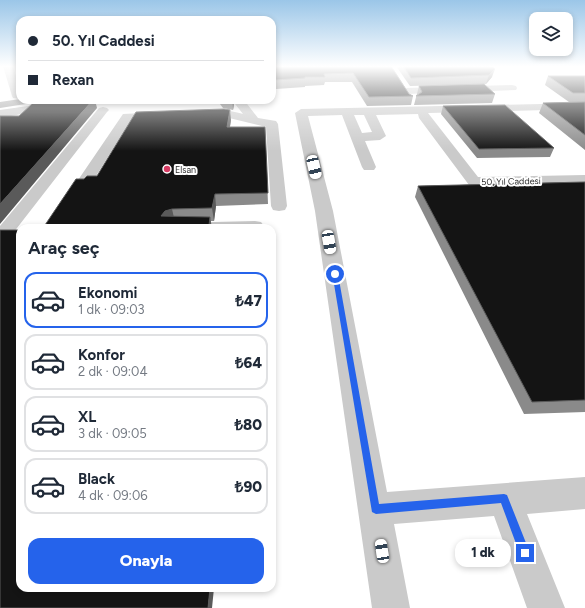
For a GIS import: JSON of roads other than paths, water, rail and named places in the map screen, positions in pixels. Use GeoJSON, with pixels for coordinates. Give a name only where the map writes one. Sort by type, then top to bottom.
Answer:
{"type":"FeatureCollection","features":[{"type":"Feature","properties":{"kind":"main road"},"geometry":{"type":"LineString","coordinates":[[0,98],[16,96]]}},
{"type":"Feature","properties":{"kind":"main road"},"geometry":{"type":"LineString","coordinates":[[0,105],[16,102]]}},
{"type":"Feature","properties":{"kind":"street"},"geometry":{"type":"LineString","coordinates":[[408,94],[421,112]]}},
{"type":"Feature","properties":{"kind":"street"},"geometry":{"type":"LineString","coordinates":[[487,94],[522,97],[585,106]]}},
{"type":"Feature","properties":{"kind":"street"},"geometry":{"type":"LineString","coordinates":[[352,125],[371,118],[522,97]]}},
{"type":"Feature","properties":{"kind":"street"},"geometry":{"type":"LineString","coordinates":[[0,114],[66,104]]}},
{"type":"Feature","properties":{"kind":"street"},"geometry":{"type":"LineString","coordinates":[[241,104],[254,120]]}},
{"type":"Feature","properties":{"kind":"street"},"geometry":{"type":"LineString","coordinates":[[8,233],[103,110]]}},
{"type":"Feature","properties":{"kind":"street","name":"50. Yıl Caddesi"},"geometry":{"type":"LineString","coordinates":[[421,112],[474,182],[585,180]]}},
{"type":"Feature","properties":{"kind":"street"},"geometry":{"type":"LineString","coordinates":[[82,186],[126,117],[226,113],[272,124],[303,124]]}},
{"type":"Feature","properties":{"kind":"street"},"geometry":{"type":"LineString","coordinates":[[371,118],[380,136],[352,125],[301,113],[324,211],[376,509],[391,608]]}},
{"type":"Feature","properties":{"kind":"street"},"geometry":{"type":"LineString","coordinates":[[272,124],[278,206]]}},
{"type":"Feature","properties":{"kind":"street"},"geometry":{"type":"LineString","coordinates":[[352,125],[369,167]]}},
{"type":"Feature","properties":{"kind":"street"},"geometry":{"type":"LineString","coordinates":[[376,509],[585,493]]}},
{"type":"Feature","properties":{"kind":"street"},"geometry":{"type":"LineString","coordinates":[[504,498],[546,608]]}},
{"type":"Feature","properties":{"kind":"place","name":"Elsan"},"geometry":{"type":"Point","coordinates":[167,169]}}]}
